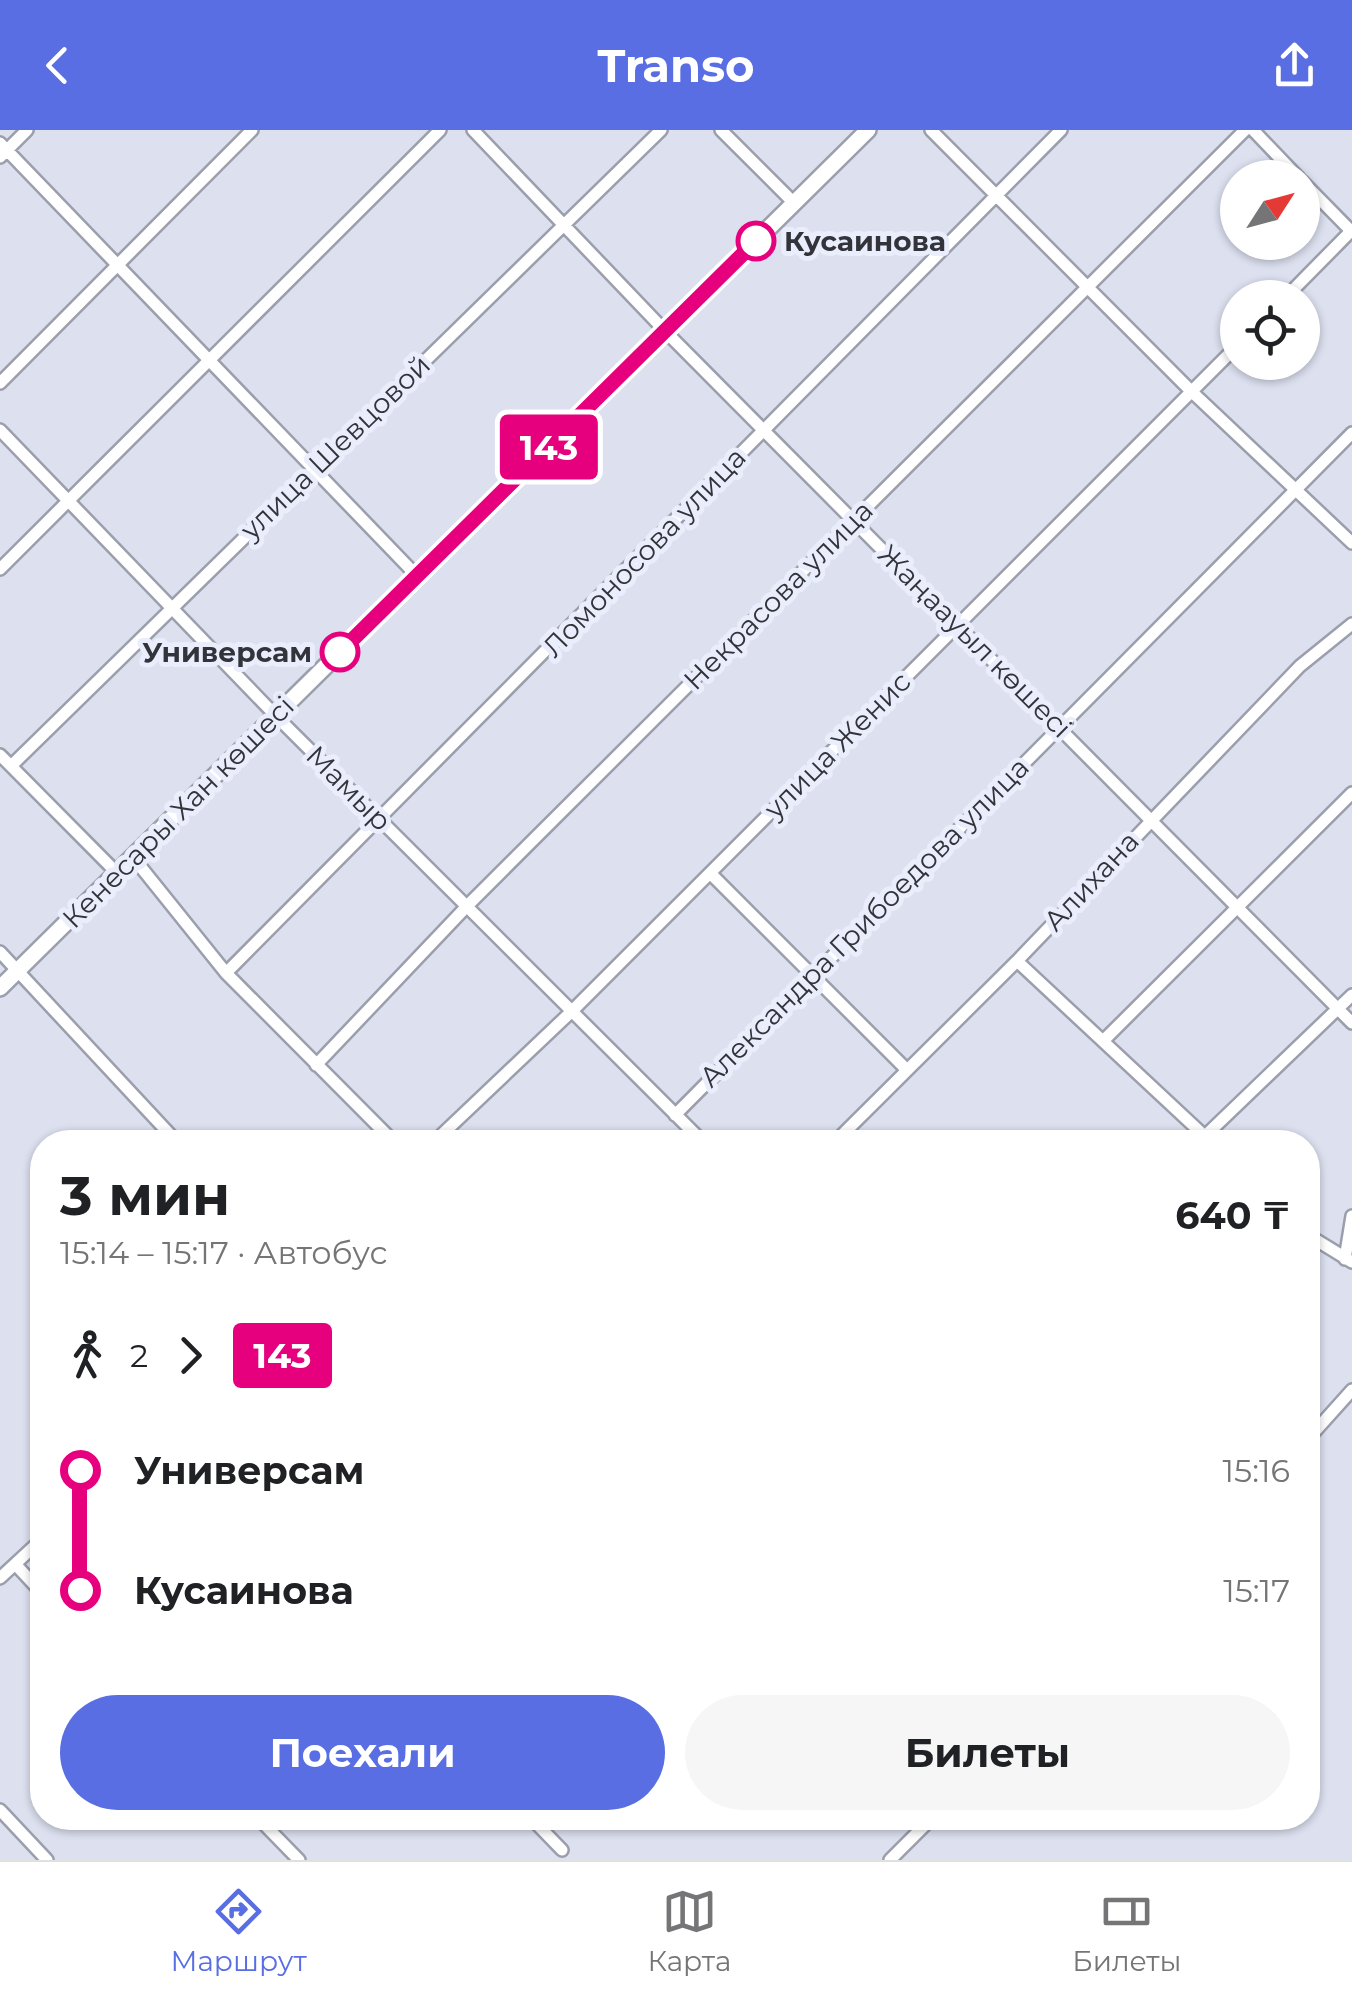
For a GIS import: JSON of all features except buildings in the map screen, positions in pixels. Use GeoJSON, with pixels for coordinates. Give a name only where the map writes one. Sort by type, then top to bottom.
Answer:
{"type":"FeatureCollection","features":[{"type":"Feature","properties":{"kind":"main road","name":"Кенесары Хан көшесі"},"geometry":{"type":"LineString","coordinates":[[0,988],[868,130]]}},
{"type":"Feature","properties":{"kind":"street"},"geometry":{"type":"LineString","coordinates":[[27,130],[2,150],[416,575]]}},
{"type":"Feature","properties":{"kind":"street"},"geometry":{"type":"LineString","coordinates":[[0,383],[252,130]]}},
{"type":"Feature","properties":{"kind":"street"},"geometry":{"type":"LineString","coordinates":[[0,568],[440,130]]}},
{"type":"Feature","properties":{"kind":"street","name":"Жаңаауыл көшесі"},"geometry":{"type":"LineString","coordinates":[[473,130],[666,332],[1352,1023]]}},
{"type":"Feature","properties":{"kind":"street","name":"улица Шевцовой"},"geometry":{"type":"LineString","coordinates":[[11,766],[170,606],[661,130]]}},
{"type":"Feature","properties":{"kind":"street"},"geometry":{"type":"LineString","coordinates":[[721,130],[794,203]]}},
{"type":"Feature","properties":{"kind":"street"},"geometry":{"type":"LineString","coordinates":[[931,130],[1191,391],[1352,543]]}},
{"type":"Feature","properties":{"kind":"street","name":"Ломоносова улица"},"geometry":{"type":"LineString","coordinates":[[226,972],[381,821],[1061,130]]}},
{"type":"Feature","properties":{"kind":"street","name":"Некрасова улица"},"geometry":{"type":"LineString","coordinates":[[316,1065],[852,519],[1245,130]]}},
{"type":"Feature","properties":{"kind":"street"},"geometry":{"type":"LineString","coordinates":[[1253,130],[1282,160]]}},
{"type":"Feature","properties":{"kind":"street"},"geometry":{"type":"LineString","coordinates":[[1302,280],[1352,231],[1320,199]]}},
{"type":"Feature","properties":{"kind":"street","name":"улица Женис"},"geometry":{"type":"LineString","coordinates":[[447,1130],[572,1012],[1220,363]]}},
{"type":"Feature","properties":{"kind":"street","name":"Мамыр"},"geometry":{"type":"LineString","coordinates":[[0,430],[276,716],[690,1130]]}},
{"type":"Feature","properties":{"kind":"street","name":"Александра Грибоедова улица"},"geometry":{"type":"LineString","coordinates":[[674,1115],[1352,433]]}},
{"type":"Feature","properties":{"kind":"street","name":"Алихана"},"geometry":{"type":"LineString","coordinates":[[847,1130],[1017,961],[1150,818],[1300,666],[1352,624]]}},
{"type":"Feature","properties":{"kind":"street"},"geometry":{"type":"LineString","coordinates":[[0,755],[116,872]]}},
{"type":"Feature","properties":{"kind":"street"},"geometry":{"type":"LineString","coordinates":[[1103,1041],[1352,794]]}},
{"type":"Feature","properties":{"kind":"street"},"geometry":{"type":"LineString","coordinates":[[132,856],[226,972],[382,1130]]}},
{"type":"Feature","properties":{"kind":"street"},"geometry":{"type":"LineString","coordinates":[[710,873],[907,1070]]}},
{"type":"Feature","properties":{"kind":"street"},"geometry":{"type":"LineString","coordinates":[[0,952],[166,1130]]}},
{"type":"Feature","properties":{"kind":"street"},"geometry":{"type":"LineString","coordinates":[[1017,961],[1198,1130]]}},
{"type":"Feature","properties":{"kind":"street"},"geometry":{"type":"LineString","coordinates":[[1217,1130],[1352,995]]}},
{"type":"Feature","properties":{"kind":"street"},"geometry":{"type":"LineString","coordinates":[[1320,1242],[1348,1260],[1352,1216]]}},
{"type":"Feature","properties":{"kind":"street"},"geometry":{"type":"LineString","coordinates":[[1320,1426],[1352,1390]]}},
{"type":"Feature","properties":{"kind":"street"},"geometry":{"type":"LineString","coordinates":[[0,1578],[30,1550]]}},
{"type":"Feature","properties":{"kind":"street"},"geometry":{"type":"LineString","coordinates":[[16,1565],[30,1580]]}},
{"type":"Feature","properties":{"kind":"street"},"geometry":{"type":"LineString","coordinates":[[0,1810],[47,1860]]}},
{"type":"Feature","properties":{"kind":"street"},"geometry":{"type":"LineString","coordinates":[[270,1830],[299,1860]]}},
{"type":"Feature","properties":{"kind":"street"},"geometry":{"type":"LineString","coordinates":[[543,1830],[562,1850]]}},
{"type":"Feature","properties":{"kind":"street"},"geometry":{"type":"LineString","coordinates":[[890,1860],[920,1830]]}},
{"type":"Feature","properties":{"kind":"bus line","name":"143"},"geometry":{"type":"LineString","coordinates":[[340,652],[756,241]]}},
{"type":"Feature","properties":{"kind":"place","name":"Кусаинова"},"geometry":{"type":"Point","coordinates":[756,241]}},
{"type":"Feature","properties":{"kind":"place","name":"Универсам"},"geometry":{"type":"Point","coordinates":[340,652]}}]}
